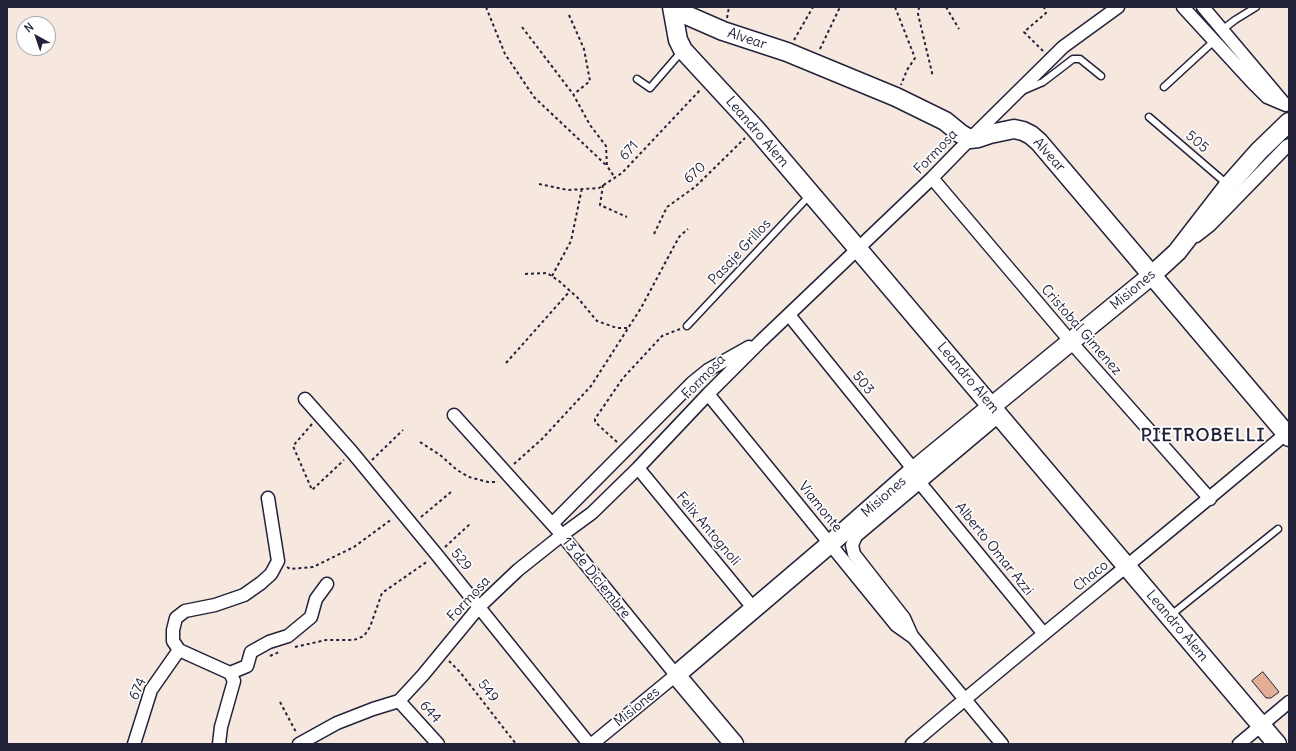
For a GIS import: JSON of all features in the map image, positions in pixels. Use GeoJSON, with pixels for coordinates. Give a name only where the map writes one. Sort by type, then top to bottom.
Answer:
{"type":"FeatureCollection","features":[{"type":"Feature","properties":{"kind":"street","name":"Alvear"},"geometry":{"type":"LineString","coordinates":[[672,7],[684,14],[723,31],[787,52],[896,97],[945,121],[961,134],[970,139],[1014,129],[1031,135],[1044,148],[1288,434]]}},
{"type":"Feature","properties":{"kind":"street","name":"Leandro Alem"},"geometry":{"type":"LineString","coordinates":[[672,7],[678,40],[683,50],[755,128],[812,194],[1277,744]]}},
{"type":"Feature","properties":{"kind":"street","name":"Formosa"},"geometry":{"type":"LineString","coordinates":[[399,701],[441,654],[479,607],[518,570],[592,513],[638,468],[761,341],[932,178],[1063,46],[1118,7]]}},
{"type":"Feature","properties":{"kind":"street"},"geometry":{"type":"LineString","coordinates":[[1183,7],[1252,82],[1267,97],[1288,112]]}},
{"type":"Feature","properties":{"kind":"street"},"geometry":{"type":"LineString","coordinates":[[1202,7],[1288,112]]}},
{"type":"Feature","properties":{"kind":"street","name":"Misiones"},"geometry":{"type":"LineString","coordinates":[[1177,252],[1228,186],[1259,151],[1288,112]]}},
{"type":"Feature","properties":{"kind":"street","name":"Misiones"},"geometry":{"type":"LineString","coordinates":[[590,744],[676,675],[830,543],[917,476],[996,411],[1071,342],[1210,225],[1289,145]]}},
{"type":"Feature","properties":{"kind":"street","name":"Cristobal Gimenez"},"geometry":{"type":"LineString","coordinates":[[932,178],[1071,342],[1210,499]]}},
{"type":"Feature","properties":{"kind":"street","name":"503"},"geometry":{"type":"LineString","coordinates":[[789,314],[917,476]]}},
{"type":"Feature","properties":{"kind":"street"},"geometry":{"type":"LineString","coordinates":[[552,524],[692,383],[708,370],[761,341]]}},
{"type":"Feature","properties":{"kind":"street","name":"Viamonte"},"geometry":{"type":"LineString","coordinates":[[708,394],[896,625],[913,637]]}},
{"type":"Feature","properties":{"kind":"street","name":"529"},"geometry":{"type":"LineString","coordinates":[[305,399],[352,452],[590,744]]}},
{"type":"Feature","properties":{"kind":"street","name":"13 de Diciembre"},"geometry":{"type":"LineString","coordinates":[[454,415],[562,535],[734,744]]}},
{"type":"Feature","properties":{"kind":"street","name":"Chaco"},"geometry":{"type":"LineString","coordinates":[[912,744],[964,699],[1288,434]]}},
{"type":"Feature","properties":{"kind":"street","name":"Felix Antognoli"},"geometry":{"type":"LineString","coordinates":[[638,468],[754,609]]}},
{"type":"Feature","properties":{"kind":"street","name":"Misiones"},"geometry":{"type":"LineString","coordinates":[[852,545],[856,536],[917,476]]}},
{"type":"Feature","properties":{"kind":"street","name":"Alberto Omar Azzi"},"geometry":{"type":"LineString","coordinates":[[917,476],[1044,634]]}},
{"type":"Feature","properties":{"kind":"street"},"geometry":{"type":"LineString","coordinates":[[219,744],[221,727],[234,681],[230,673],[179,650],[173,641],[172,630],[176,618],[185,611],[215,605],[244,595],[271,574],[278,561],[268,498]]}},
{"type":"Feature","properties":{"kind":"street","name":"Viamonte"},"geometry":{"type":"LineString","coordinates":[[852,545],[854,554],[904,618],[913,637],[1002,744]]}},
{"type":"Feature","properties":{"kind":"street"},"geometry":{"type":"LineString","coordinates":[[230,673],[247,666],[251,652],[269,642],[288,636],[311,617],[316,598],[327,584]]}},
{"type":"Feature","properties":{"kind":"street","name":"674"},"geometry":{"type":"LineString","coordinates":[[134,744],[151,690],[179,650]]}},
{"type":"Feature","properties":{"kind":"street"},"geometry":{"type":"LineString","coordinates":[[300,743],[337,723],[399,701]]}},
{"type":"Feature","properties":{"kind":"street","name":"644"},"geometry":{"type":"LineString","coordinates":[[399,701],[438,744]]}},
{"type":"Feature","properties":{"kind":"street"},"geometry":{"type":"LineString","coordinates":[[1239,744],[1289,702]]}},
{"type":"Feature","properties":{"kind":"lane"},"geometry":{"type":"LineString","coordinates":[[1222,30],[1256,7]]}},
{"type":"Feature","properties":{"kind":"lane"},"geometry":{"type":"LineString","coordinates":[[1164,87],[1214,41]]}},
{"type":"Feature","properties":{"kind":"lane"},"geometry":{"type":"LineString","coordinates":[[637,79],[650,88],[683,50]]}},
{"type":"Feature","properties":{"kind":"lane"},"geometry":{"type":"LineString","coordinates":[[1017,92],[1033,87],[1042,82],[1074,60],[1080,59],[1102,76]]}},
{"type":"Feature","properties":{"kind":"lane","name":"505"},"geometry":{"type":"LineString","coordinates":[[1149,117],[1228,186]]}},
{"type":"Feature","properties":{"kind":"lane","name":"Pasaje Grillos"},"geometry":{"type":"LineString","coordinates":[[687,326],[812,194]]}},
{"type":"Feature","properties":{"kind":"lane"},"geometry":{"type":"LineString","coordinates":[[1169,616],[1278,529]]}},
{"type":"Feature","properties":{"kind":"path"},"geometry":{"type":"LineString","coordinates":[[486,7],[505,54],[534,97],[607,166],[616,178]]}},
{"type":"Feature","properties":{"kind":"path"},"geometry":{"type":"LineString","coordinates":[[787,52],[813,7]]}},
{"type":"Feature","properties":{"kind":"path"},"geometry":{"type":"LineString","coordinates":[[813,63],[840,7]]}},
{"type":"Feature","properties":{"kind":"path"},"geometry":{"type":"LineString","coordinates":[[895,7],[914,58],[907,70],[896,97]]}},
{"type":"Feature","properties":{"kind":"path"},"geometry":{"type":"LineString","coordinates":[[919,7],[918,14],[933,77]]}},
{"type":"Feature","properties":{"kind":"path"},"geometry":{"type":"LineString","coordinates":[[946,7],[959,29]]}},
{"type":"Feature","properties":{"kind":"path"},"geometry":{"type":"LineString","coordinates":[[1044,7],[1046,13],[1024,32],[1050,59]]}},
{"type":"Feature","properties":{"kind":"path"},"geometry":{"type":"LineString","coordinates":[[569,15],[584,49],[590,81],[573,94]]}},
{"type":"Feature","properties":{"kind":"path"},"geometry":{"type":"LineString","coordinates":[[522,27],[573,94],[590,125],[606,146],[607,166]]}},
{"type":"Feature","properties":{"kind":"path","name":"671"},"geometry":{"type":"LineString","coordinates":[[539,184],[568,190],[599,188],[616,178],[711,79]]}},
{"type":"Feature","properties":{"kind":"path","name":"670"},"geometry":{"type":"LineString","coordinates":[[654,234],[667,207],[695,187],[755,128]]}},
{"type":"Feature","properties":{"kind":"path"},"geometry":{"type":"LineString","coordinates":[[603,185],[600,205],[628,217]]}},
{"type":"Feature","properties":{"kind":"path"},"geometry":{"type":"LineString","coordinates":[[552,276],[571,241],[582,188]]}},
{"type":"Feature","properties":{"kind":"path"},"geometry":{"type":"LineString","coordinates":[[420,442],[440,455],[457,470],[469,477],[488,482],[509,476],[591,386],[641,308],[680,237],[688,229]]}},
{"type":"Feature","properties":{"kind":"path"},"geometry":{"type":"LineString","coordinates":[[525,274],[547,273],[559,280],[577,297],[597,321],[616,328],[628,328]]}},
{"type":"Feature","properties":{"kind":"path"},"geometry":{"type":"LineString","coordinates":[[506,363],[570,291]]}},
{"type":"Feature","properties":{"kind":"path"},"geometry":{"type":"LineString","coordinates":[[625,450],[595,422],[595,419],[623,378],[662,336],[687,326]]}},
{"type":"Feature","properties":{"kind":"path"},"geometry":{"type":"LineString","coordinates":[[320,416],[293,446],[312,490],[352,452]]}},
{"type":"Feature","properties":{"kind":"path"},"geometry":{"type":"LineString","coordinates":[[364,467],[403,430]]}},
{"type":"Feature","properties":{"kind":"path"},"geometry":{"type":"LineString","coordinates":[[412,525],[451,492]]}},
{"type":"Feature","properties":{"kind":"path"},"geometry":{"type":"LineString","coordinates":[[278,561],[290,568],[313,567],[354,547],[401,512]]}},
{"type":"Feature","properties":{"kind":"path"},"geometry":{"type":"LineString","coordinates":[[290,648],[302,644],[326,640],[354,640],[364,636],[370,627],[382,593],[437,555],[471,523]]}},
{"type":"Feature","properties":{"kind":"path"},"geometry":{"type":"LineString","coordinates":[[247,666],[285,650]]}},
{"type":"Feature","properties":{"kind":"path","name":"549"},"geometry":{"type":"LineString","coordinates":[[441,654],[460,672],[516,744]]}},
{"type":"Feature","properties":{"kind":"path"},"geometry":{"type":"LineString","coordinates":[[280,702],[300,743]]}},
{"type":"Feature","properties":{"kind":"building"},"geometry":{"type":"Polygon","coordinates":[[[1263,672],[1279,692],[1271,698],[1266,698],[1252,681],[1263,672]]]}},
{"type":"Feature","properties":{"kind":"district","name":"PIETROBELLI"},"geometry":{"type":"Point","coordinates":[1203,436]}}]}
